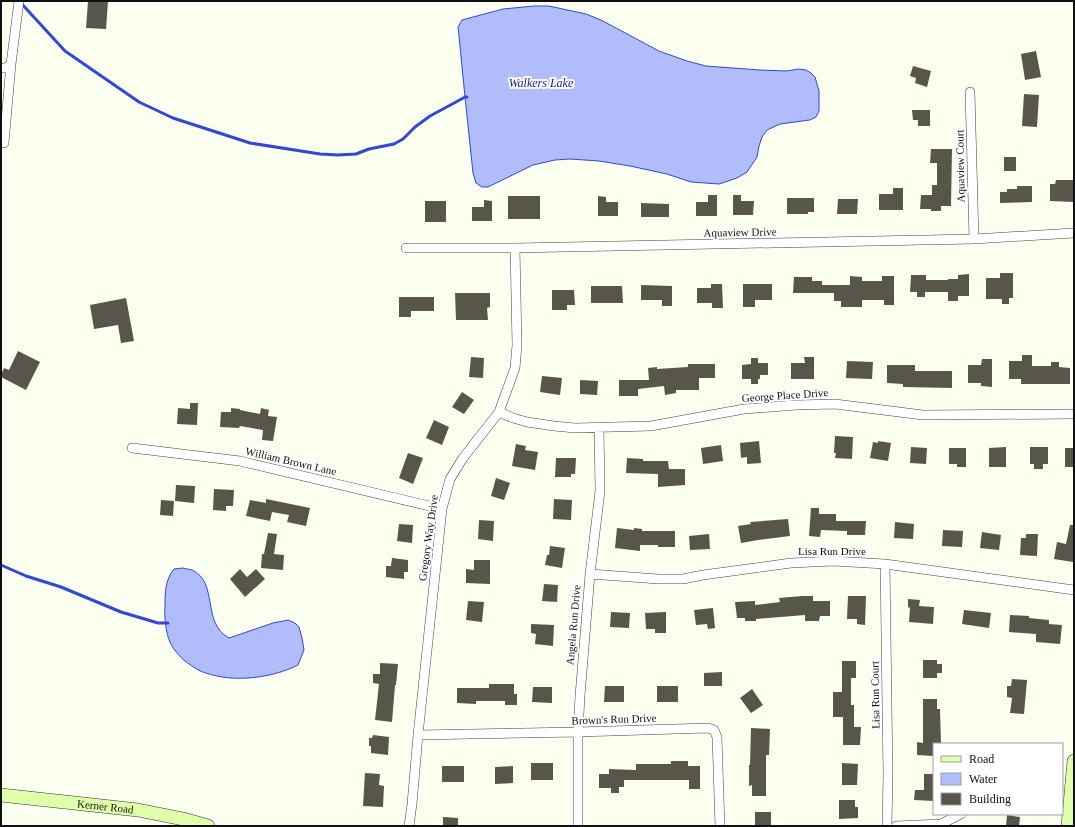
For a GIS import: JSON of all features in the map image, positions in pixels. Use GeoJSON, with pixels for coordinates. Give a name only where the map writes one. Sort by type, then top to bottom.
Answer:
{"type":"FeatureCollection","features":[{"type":"Feature","properties":{"kind":"street"},"geometry":{"type":"LineString","coordinates":[[4,143],[11,64],[20,1]]}},
{"type":"Feature","properties":{"kind":"street"},"geometry":{"type":"LineString","coordinates":[[1,68],[6,68],[11,64]]}},
{"type":"Feature","properties":{"kind":"street","name":"Aquaview Court"},"geometry":{"type":"LineString","coordinates":[[970,92],[974,239]]}},
{"type":"Feature","properties":{"kind":"street","name":"Aquaview Drive"},"geometry":{"type":"LineString","coordinates":[[406,248],[515,248],[974,239],[1074,234]]}},
{"type":"Feature","properties":{"kind":"street","name":"Gregory Way Drive"},"geometry":{"type":"LineString","coordinates":[[409,826],[442,509],[453,474],[463,458],[499,412],[515,368],[517,345],[515,248]]}},
{"type":"Feature","properties":{"kind":"street","name":"George Place Drive"},"geometry":{"type":"LineString","coordinates":[[499,412],[527,422],[575,428],[651,426],[744,409],[796,404],[835,404],[923,415],[1074,414]]}},
{"type":"Feature","properties":{"kind":"street","name":"Angela Run Drive"},"geometry":{"type":"LineString","coordinates":[[578,826],[578,732],[590,574],[600,491],[599,427]]}},
{"type":"Feature","properties":{"kind":"street","name":"William Brown Lane"},"geometry":{"type":"LineString","coordinates":[[132,448],[240,461],[442,509]]}},
{"type":"Feature","properties":{"kind":"street","name":"Lisa Run Drive"},"geometry":{"type":"LineString","coordinates":[[590,574],[658,579],[683,579],[791,563],[833,561],[885,564],[1074,590]]}},
{"type":"Feature","properties":{"kind":"street","name":"Lisa Run Court"},"geometry":{"type":"LineString","coordinates":[[885,564],[888,775],[887,826]]}},
{"type":"Feature","properties":{"kind":"street","name":"Brown's Run Drive"},"geometry":{"type":"LineString","coordinates":[[418,735],[708,728],[714,730],[717,736],[720,826]]}},
{"type":"Feature","properties":{"kind":"street"},"geometry":{"type":"LineString","coordinates":[[1068,826],[1074,761]]}},
{"type":"Feature","properties":{"kind":"street","name":"Kerner Road"},"geometry":{"type":"LineString","coordinates":[[1,795],[138,810],[183,818],[208,826]]}},
{"type":"Feature","properties":{"kind":"street"},"geometry":{"type":"LineString","coordinates":[[896,826],[941,824],[960,815]]}},
{"type":"Feature","properties":{"kind":"water","name":"Walkers Lake"},"geometry":{"type":"Polygon","coordinates":[[[549,6],[586,14],[601,20],[659,51],[706,66],[760,70],[806,70],[815,77],[819,91],[819,111],[816,117],[810,120],[780,124],[767,130],[762,137],[757,157],[747,172],[737,178],[719,184],[691,182],[667,174],[630,166],[599,161],[570,159],[555,160],[533,165],[488,187],[482,187],[476,183],[473,173],[458,27],[462,20],[503,9],[549,6]]]}},
{"type":"Feature","properties":{"kind":"water"},"geometry":{"type":"Polygon","coordinates":[[[183,568],[192,570],[200,576],[208,593],[215,623],[220,631],[229,638],[273,623],[288,620],[295,623],[299,627],[304,650],[298,665],[265,676],[253,678],[229,678],[203,672],[185,661],[176,652],[170,642],[166,630],[165,615],[165,591],[167,582],[174,569],[183,568]]]}},
{"type":"Feature","properties":{"kind":"building"},"geometry":{"type":"Polygon","coordinates":[[[88,1],[108,1],[106,29],[86,28],[88,1]]]}},
{"type":"Feature","properties":{"kind":"building"},"geometry":{"type":"Polygon","coordinates":[[[1036,51],[1041,77],[1025,80],[1021,54],[1036,51]]]}},
{"type":"Feature","properties":{"kind":"building"},"geometry":{"type":"Polygon","coordinates":[[[913,66],[931,71],[927,87],[915,83],[916,78],[910,76],[913,66]]]}},
{"type":"Feature","properties":{"kind":"building"},"geometry":{"type":"Polygon","coordinates":[[[1024,94],[1039,95],[1037,127],[1022,126],[1024,94]]]}},
{"type":"Feature","properties":{"kind":"building"},"geometry":{"type":"Polygon","coordinates":[[[912,110],[930,110],[930,126],[918,126],[918,120],[913,120],[912,110]]]}},
{"type":"Feature","properties":{"kind":"building"},"geometry":{"type":"Polygon","coordinates":[[[931,149],[952,149],[951,206],[941,206],[941,211],[920,209],[921,195],[932,195],[932,185],[937,185],[937,163],[930,163],[931,149]]]}},
{"type":"Feature","properties":{"kind":"building"},"geometry":{"type":"Polygon","coordinates":[[[1004,157],[1016,157],[1016,171],[1004,171],[1004,157]]]}},
{"type":"Feature","properties":{"kind":"building"},"geometry":{"type":"Polygon","coordinates":[[[1056,180],[1074,180],[1074,202],[1050,201],[1050,184],[1055,184],[1056,180]]]}},
{"type":"Feature","properties":{"kind":"building"},"geometry":{"type":"Polygon","coordinates":[[[1017,186],[1032,186],[1032,202],[1000,203],[1000,192],[1007,192],[1007,189],[1017,189],[1017,186]]]}},
{"type":"Feature","properties":{"kind":"building"},"geometry":{"type":"Polygon","coordinates":[[[893,188],[903,188],[903,210],[879,210],[879,194],[893,194],[893,188]]]}},
{"type":"Feature","properties":{"kind":"building"},"geometry":{"type":"Polygon","coordinates":[[[708,195],[717,195],[717,216],[696,216],[696,202],[708,202],[708,195]]]}},
{"type":"Feature","properties":{"kind":"building"},"geometry":{"type":"Polygon","coordinates":[[[733,195],[741,195],[741,201],[754,201],[753,215],[733,215],[733,195]]]}},
{"type":"Feature","properties":{"kind":"building"},"geometry":{"type":"Polygon","coordinates":[[[508,196],[540,196],[540,219],[508,219],[508,196]]]}},
{"type":"Feature","properties":{"kind":"building"},"geometry":{"type":"Polygon","coordinates":[[[598,196],[606,197],[606,202],[618,202],[618,216],[598,216],[598,196]]]}},
{"type":"Feature","properties":{"kind":"building"},"geometry":{"type":"Polygon","coordinates":[[[787,198],[814,198],[814,212],[808,212],[808,214],[787,214],[787,198]]]}},
{"type":"Feature","properties":{"kind":"building"},"geometry":{"type":"Polygon","coordinates":[[[838,199],[858,199],[857,214],[837,214],[838,199]]]}},
{"type":"Feature","properties":{"kind":"building"},"geometry":{"type":"Polygon","coordinates":[[[484,200],[492,201],[492,221],[472,221],[472,207],[484,207],[484,200]]]}},
{"type":"Feature","properties":{"kind":"building"},"geometry":{"type":"Polygon","coordinates":[[[425,201],[446,201],[446,222],[425,222],[425,201]]]}},
{"type":"Feature","properties":{"kind":"building"},"geometry":{"type":"Polygon","coordinates":[[[641,203],[669,204],[669,217],[641,217],[641,203]]]}},
{"type":"Feature","properties":{"kind":"building"},"geometry":{"type":"Polygon","coordinates":[[[1000,273],[1013,273],[1013,298],[1009,298],[1009,304],[1002,304],[1002,299],[986,299],[986,278],[1000,278],[1000,273]]]}},
{"type":"Feature","properties":{"kind":"building"},"geometry":{"type":"Polygon","coordinates":[[[969,274],[969,296],[958,296],[958,301],[948,301],[948,292],[925,292],[925,297],[917,297],[917,292],[910,292],[911,275],[926,275],[926,280],[948,280],[958,279],[958,275],[969,274]]]}},
{"type":"Feature","properties":{"kind":"building"},"geometry":{"type":"Polygon","coordinates":[[[850,276],[862,277],[862,281],[882,281],[882,276],[894,276],[894,305],[884,305],[884,300],[862,300],[862,307],[841,307],[841,301],[834,301],[834,293],[793,293],[794,277],[812,277],[812,281],[822,281],[822,285],[850,285],[850,276]]]}},
{"type":"Feature","properties":{"kind":"building"},"geometry":{"type":"Polygon","coordinates":[[[711,284],[722,284],[723,308],[712,308],[712,303],[697,303],[697,288],[711,288],[711,284]]]}},
{"type":"Feature","properties":{"kind":"building"},"geometry":{"type":"Polygon","coordinates":[[[743,284],[772,284],[772,300],[755,300],[755,307],[743,307],[743,284]]]}},
{"type":"Feature","properties":{"kind":"building"},"geometry":{"type":"Polygon","coordinates":[[[641,285],[672,286],[672,306],[662,306],[662,300],[641,300],[641,285]]]}},
{"type":"Feature","properties":{"kind":"building"},"geometry":{"type":"Polygon","coordinates":[[[591,286],[622,286],[623,303],[591,303],[591,286]]]}},
{"type":"Feature","properties":{"kind":"building"},"geometry":{"type":"Polygon","coordinates":[[[552,290],[574,290],[575,305],[567,305],[567,310],[552,310],[552,290]]]}},
{"type":"Feature","properties":{"kind":"building"},"geometry":{"type":"Polygon","coordinates":[[[455,293],[490,293],[490,307],[487,308],[488,320],[456,320],[455,293]]]}},
{"type":"Feature","properties":{"kind":"building"},"geometry":{"type":"Polygon","coordinates":[[[399,297],[434,297],[434,311],[411,311],[411,317],[399,317],[399,297]]]}},
{"type":"Feature","properties":{"kind":"building"},"geometry":{"type":"Polygon","coordinates":[[[126,298],[134,341],[121,343],[118,325],[94,329],[90,305],[126,298]]]}},
{"type":"Feature","properties":{"kind":"building"},"geometry":{"type":"Polygon","coordinates":[[[18,351],[40,362],[26,390],[1,377],[4,368],[9,370],[18,351]]]}},
{"type":"Feature","properties":{"kind":"building"},"geometry":{"type":"Polygon","coordinates":[[[1022,355],[1032,355],[1032,366],[1051,366],[1051,362],[1059,362],[1059,367],[1070,368],[1070,384],[1021,384],[1021,379],[1009,379],[1009,361],[1022,361],[1022,355]]]}},
{"type":"Feature","properties":{"kind":"building"},"geometry":{"type":"Polygon","coordinates":[[[471,357],[484,358],[483,378],[469,377],[471,357]]]}},
{"type":"Feature","properties":{"kind":"building"},"geometry":{"type":"Polygon","coordinates":[[[804,357],[814,357],[814,379],[791,379],[791,363],[805,363],[804,357]]]}},
{"type":"Feature","properties":{"kind":"building"},"geometry":{"type":"Polygon","coordinates":[[[751,358],[758,358],[758,363],[768,363],[768,375],[760,375],[758,384],[751,384],[751,379],[742,379],[742,365],[751,364],[751,358]]]}},
{"type":"Feature","properties":{"kind":"building"},"geometry":{"type":"Polygon","coordinates":[[[982,359],[992,359],[992,387],[981,386],[981,383],[968,383],[968,365],[981,365],[982,359]]]}},
{"type":"Feature","properties":{"kind":"building"},"geometry":{"type":"Polygon","coordinates":[[[847,361],[873,362],[872,379],[846,378],[847,361]]]}},
{"type":"Feature","properties":{"kind":"building"},"geometry":{"type":"Polygon","coordinates":[[[688,364],[715,364],[715,378],[699,378],[699,390],[676,390],[676,393],[665,395],[664,386],[638,389],[638,396],[619,396],[619,380],[649,380],[648,368],[657,367],[657,369],[688,367],[688,364]]]}},
{"type":"Feature","properties":{"kind":"building"},"geometry":{"type":"Polygon","coordinates":[[[887,365],[915,365],[915,371],[952,371],[952,388],[903,387],[903,384],[887,383],[887,365]]]}},
{"type":"Feature","properties":{"kind":"building"},"geometry":{"type":"Polygon","coordinates":[[[542,376],[562,378],[560,395],[540,392],[542,376]]]}},
{"type":"Feature","properties":{"kind":"building"},"geometry":{"type":"Polygon","coordinates":[[[580,380],[598,381],[597,395],[580,394],[580,380]]]}},
{"type":"Feature","properties":{"kind":"building"},"geometry":{"type":"Polygon","coordinates":[[[462,392],[474,400],[464,414],[452,407],[462,392]]]}},
{"type":"Feature","properties":{"kind":"building"},"geometry":{"type":"Polygon","coordinates":[[[190,403],[198,403],[197,425],[177,424],[178,408],[190,409],[190,403]]]}},
{"type":"Feature","properties":{"kind":"building"},"geometry":{"type":"Polygon","coordinates":[[[231,408],[260,414],[261,408],[269,410],[268,416],[277,417],[273,441],[262,440],[263,430],[240,426],[239,428],[220,427],[221,412],[231,412],[231,408]]]}},
{"type":"Feature","properties":{"kind":"building"},"geometry":{"type":"Polygon","coordinates":[[[434,420],[449,427],[442,445],[426,438],[434,420]]]}},
{"type":"Feature","properties":{"kind":"building"},"geometry":{"type":"Polygon","coordinates":[[[835,436],[853,437],[852,459],[835,458],[835,436]]]}},
{"type":"Feature","properties":{"kind":"building"},"geometry":{"type":"Polygon","coordinates":[[[759,441],[761,463],[747,464],[747,457],[741,458],[740,443],[759,441]]]}},
{"type":"Feature","properties":{"kind":"building"},"geometry":{"type":"Polygon","coordinates":[[[878,441],[891,443],[888,461],[870,458],[873,442],[878,443],[878,441]]]}},
{"type":"Feature","properties":{"kind":"building"},"geometry":{"type":"Polygon","coordinates":[[[516,444],[526,446],[525,450],[538,452],[535,470],[512,466],[516,444]]]}},
{"type":"Feature","properties":{"kind":"building"},"geometry":{"type":"Polygon","coordinates":[[[721,445],[723,461],[703,464],[701,448],[721,445]]]}},
{"type":"Feature","properties":{"kind":"building"},"geometry":{"type":"Polygon","coordinates":[[[911,447],[927,448],[926,464],[910,463],[911,447]]]}},
{"type":"Feature","properties":{"kind":"building"},"geometry":{"type":"Polygon","coordinates":[[[1006,447],[1006,467],[989,467],[989,448],[1006,447]]]}},
{"type":"Feature","properties":{"kind":"building"},"geometry":{"type":"Polygon","coordinates":[[[1030,447],[1048,447],[1048,464],[1043,464],[1043,469],[1034,469],[1034,464],[1030,464],[1030,447]]]}},
{"type":"Feature","properties":{"kind":"building"},"geometry":{"type":"Polygon","coordinates":[[[949,448],[966,448],[966,467],[957,467],[957,464],[949,464],[949,448]]]}},
{"type":"Feature","properties":{"kind":"building"},"geometry":{"type":"Polygon","coordinates":[[[1065,448],[1074,448],[1074,467],[1065,467],[1065,448]]]}},
{"type":"Feature","properties":{"kind":"building"},"geometry":{"type":"Polygon","coordinates":[[[408,453],[423,458],[413,484],[399,478],[408,453]]]}},
{"type":"Feature","properties":{"kind":"building"},"geometry":{"type":"Polygon","coordinates":[[[556,458],[576,458],[575,474],[571,474],[571,477],[555,477],[556,458]]]}},
{"type":"Feature","properties":{"kind":"building"},"geometry":{"type":"Polygon","coordinates":[[[627,458],[643,459],[643,461],[668,461],[669,469],[685,469],[685,485],[658,487],[658,474],[626,473],[627,458]]]}},
{"type":"Feature","properties":{"kind":"building"},"geometry":{"type":"Polygon","coordinates":[[[496,478],[510,483],[504,500],[491,496],[496,478]]]}},
{"type":"Feature","properties":{"kind":"building"},"geometry":{"type":"Polygon","coordinates":[[[176,485],[195,486],[194,503],[175,501],[176,485]]]}},
{"type":"Feature","properties":{"kind":"building"},"geometry":{"type":"Polygon","coordinates":[[[214,489],[234,490],[233,506],[226,506],[226,511],[213,510],[214,489]]]}},
{"type":"Feature","properties":{"kind":"building"},"geometry":{"type":"Polygon","coordinates":[[[266,499],[310,508],[306,526],[287,522],[289,515],[272,512],[270,521],[246,516],[250,500],[266,503],[266,499]]]}},
{"type":"Feature","properties":{"kind":"building"},"geometry":{"type":"Polygon","coordinates":[[[554,499],[572,500],[571,520],[553,519],[554,499]]]}},
{"type":"Feature","properties":{"kind":"building"},"geometry":{"type":"Polygon","coordinates":[[[161,500],[174,501],[173,516],[160,515],[161,500]]]}},
{"type":"Feature","properties":{"kind":"building"},"geometry":{"type":"Polygon","coordinates":[[[811,508],[819,508],[819,514],[836,514],[836,521],[866,521],[865,535],[847,535],[847,531],[821,530],[820,537],[809,536],[811,508]]]}},
{"type":"Feature","properties":{"kind":"building"},"geometry":{"type":"Polygon","coordinates":[[[788,519],[790,536],[741,543],[738,526],[751,524],[750,522],[788,519]]]}},
{"type":"Feature","properties":{"kind":"building"},"geometry":{"type":"Polygon","coordinates":[[[479,520],[494,521],[493,541],[478,539],[479,520]]]}},
{"type":"Feature","properties":{"kind":"building"},"geometry":{"type":"Polygon","coordinates":[[[895,522],[914,524],[913,539],[894,538],[895,522]]]}},
{"type":"Feature","properties":{"kind":"building"},"geometry":{"type":"Polygon","coordinates":[[[399,524],[413,525],[412,543],[397,541],[399,524]]]}},
{"type":"Feature","properties":{"kind":"building"},"geometry":{"type":"Polygon","coordinates":[[[1070,525],[1074,525],[1073,562],[1054,559],[1057,542],[1066,544],[1070,525]]]}},
{"type":"Feature","properties":{"kind":"building"},"geometry":{"type":"Polygon","coordinates":[[[617,528],[634,530],[634,528],[642,529],[642,531],[675,531],[675,547],[640,545],[640,551],[615,548],[617,528]]]}},
{"type":"Feature","properties":{"kind":"building"},"geometry":{"type":"Polygon","coordinates":[[[943,530],[963,531],[962,547],[942,546],[943,530]]]}},
{"type":"Feature","properties":{"kind":"building"},"geometry":{"type":"Polygon","coordinates":[[[982,532],[1001,535],[999,550],[980,548],[982,532]]]}},
{"type":"Feature","properties":{"kind":"building"},"geometry":{"type":"Polygon","coordinates":[[[268,533],[277,534],[274,554],[284,555],[283,570],[261,568],[262,554],[264,554],[268,533]]]}},
{"type":"Feature","properties":{"kind":"building"},"geometry":{"type":"Polygon","coordinates":[[[709,534],[710,549],[690,550],[689,536],[709,534]]]}},
{"type":"Feature","properties":{"kind":"building"},"geometry":{"type":"Polygon","coordinates":[[[1026,534],[1038,534],[1037,556],[1020,555],[1021,538],[1026,538],[1026,534]]]}},
{"type":"Feature","properties":{"kind":"building"},"geometry":{"type":"Polygon","coordinates":[[[550,546],[565,548],[562,568],[545,565],[547,555],[549,555],[550,546]]]}},
{"type":"Feature","properties":{"kind":"building"},"geometry":{"type":"Polygon","coordinates":[[[392,558],[408,560],[408,572],[404,572],[404,579],[386,577],[386,566],[391,566],[392,558]]]}},
{"type":"Feature","properties":{"kind":"building"},"geometry":{"type":"Polygon","coordinates":[[[474,560],[490,560],[490,584],[466,583],[466,569],[474,570],[474,560]]]}},
{"type":"Feature","properties":{"kind":"building"},"geometry":{"type":"Polygon","coordinates":[[[240,569],[247,577],[256,569],[265,579],[245,597],[230,579],[240,569]]]}},
{"type":"Feature","properties":{"kind":"building"},"geometry":{"type":"Polygon","coordinates":[[[544,584],[558,585],[557,602],[542,601],[544,584]]]}},
{"type":"Feature","properties":{"kind":"building"},"geometry":{"type":"Polygon","coordinates":[[[813,596],[813,601],[830,601],[830,616],[820,616],[819,621],[805,621],[805,615],[756,619],[756,621],[745,621],[745,618],[737,618],[735,602],[755,601],[755,605],[780,602],[779,598],[813,596]]]}},
{"type":"Feature","properties":{"kind":"building"},"geometry":{"type":"Polygon","coordinates":[[[848,596],[866,596],[865,625],[857,624],[857,619],[847,619],[848,596]]]}},
{"type":"Feature","properties":{"kind":"building"},"geometry":{"type":"Polygon","coordinates":[[[908,599],[920,600],[919,606],[934,607],[933,624],[909,622],[910,608],[908,607],[908,599]]]}},
{"type":"Feature","properties":{"kind":"building"},"geometry":{"type":"Polygon","coordinates":[[[468,601],[484,602],[482,622],[466,620],[468,601]]]}},
{"type":"Feature","properties":{"kind":"building"},"geometry":{"type":"Polygon","coordinates":[[[713,608],[715,628],[708,629],[707,624],[696,625],[694,610],[713,608]]]}},
{"type":"Feature","properties":{"kind":"building"},"geometry":{"type":"Polygon","coordinates":[[[964,610],[991,613],[989,628],[962,624],[964,610]]]}},
{"type":"Feature","properties":{"kind":"building"},"geometry":{"type":"Polygon","coordinates":[[[611,612],[630,613],[629,628],[610,627],[611,612]]]}},
{"type":"Feature","properties":{"kind":"building"},"geometry":{"type":"Polygon","coordinates":[[[666,612],[666,633],[655,633],[655,629],[646,629],[645,613],[666,612]]]}},
{"type":"Feature","properties":{"kind":"building"},"geometry":{"type":"Polygon","coordinates":[[[1010,615],[1029,616],[1029,618],[1049,620],[1049,624],[1062,625],[1060,644],[1036,642],[1036,634],[1009,632],[1010,615]]]}},
{"type":"Feature","properties":{"kind":"building"},"geometry":{"type":"Polygon","coordinates":[[[531,624],[554,625],[553,646],[535,644],[536,634],[531,633],[531,624]]]}},
{"type":"Feature","properties":{"kind":"building"},"geometry":{"type":"Polygon","coordinates":[[[923,660],[937,660],[937,664],[942,664],[942,673],[937,673],[937,678],[923,678],[923,660]]]}},
{"type":"Feature","properties":{"kind":"building"},"geometry":{"type":"Polygon","coordinates":[[[842,661],[856,661],[856,678],[851,678],[851,705],[854,705],[854,727],[861,727],[860,745],[843,745],[843,717],[833,717],[833,692],[842,692],[842,661]]]}},
{"type":"Feature","properties":{"kind":"building"},"geometry":{"type":"Polygon","coordinates":[[[380,663],[398,664],[392,722],[375,720],[379,684],[373,683],[373,674],[380,674],[380,663]]]}},
{"type":"Feature","properties":{"kind":"building"},"geometry":{"type":"Polygon","coordinates":[[[722,672],[722,686],[704,686],[704,673],[722,672]]]}},
{"type":"Feature","properties":{"kind":"building"},"geometry":{"type":"Polygon","coordinates":[[[1012,679],[1027,680],[1024,714],[1010,713],[1012,698],[1007,697],[1007,686],[1011,686],[1012,679]]]}},
{"type":"Feature","properties":{"kind":"building"},"geometry":{"type":"Polygon","coordinates":[[[489,684],[514,684],[514,694],[517,694],[517,705],[505,705],[505,701],[476,701],[476,704],[457,703],[457,688],[489,688],[489,684]]]}},
{"type":"Feature","properties":{"kind":"building"},"geometry":{"type":"Polygon","coordinates":[[[605,686],[624,686],[624,702],[604,702],[605,686]]]}},
{"type":"Feature","properties":{"kind":"building"},"geometry":{"type":"Polygon","coordinates":[[[657,686],[678,686],[678,702],[657,702],[657,686]]]}},
{"type":"Feature","properties":{"kind":"building"},"geometry":{"type":"Polygon","coordinates":[[[533,687],[552,687],[552,703],[532,702],[533,687]]]}},
{"type":"Feature","properties":{"kind":"building"},"geometry":{"type":"Polygon","coordinates":[[[752,689],[763,705],[751,713],[740,698],[752,689]]]}},
{"type":"Feature","properties":{"kind":"building"},"geometry":{"type":"Polygon","coordinates":[[[923,699],[937,699],[937,709],[940,709],[941,743],[933,743],[933,756],[917,755],[917,742],[923,743],[923,699]]]}},
{"type":"Feature","properties":{"kind":"building"},"geometry":{"type":"Polygon","coordinates":[[[751,728],[770,729],[769,755],[766,755],[766,796],[752,796],[752,785],[749,786],[751,728]]]}},
{"type":"Feature","properties":{"kind":"building"},"geometry":{"type":"Polygon","coordinates":[[[373,735],[389,737],[388,755],[371,753],[369,738],[372,738],[373,735]]]}},
{"type":"Feature","properties":{"kind":"building"},"geometry":{"type":"Polygon","coordinates":[[[671,761],[688,761],[688,766],[700,766],[700,789],[689,789],[689,780],[624,780],[624,787],[619,787],[619,793],[611,793],[611,788],[599,788],[599,774],[609,774],[609,769],[636,770],[636,764],[671,764],[671,761]]]}},
{"type":"Feature","properties":{"kind":"building"},"geometry":{"type":"Polygon","coordinates":[[[531,763],[553,763],[553,780],[531,780],[531,763]]]}},
{"type":"Feature","properties":{"kind":"building"},"geometry":{"type":"Polygon","coordinates":[[[842,763],[858,764],[857,785],[842,785],[842,763]]]}},
{"type":"Feature","properties":{"kind":"building"},"geometry":{"type":"Polygon","coordinates":[[[442,766],[464,766],[464,782],[442,782],[442,766]]]}},
{"type":"Feature","properties":{"kind":"building"},"geometry":{"type":"Polygon","coordinates":[[[513,766],[513,783],[495,784],[495,767],[513,766]]]}},
{"type":"Feature","properties":{"kind":"building"},"geometry":{"type":"Polygon","coordinates":[[[365,773],[380,774],[379,785],[384,786],[383,807],[363,806],[365,773]]]}},
{"type":"Feature","properties":{"kind":"building"},"geometry":{"type":"Polygon","coordinates":[[[924,774],[933,774],[933,801],[914,800],[915,790],[924,790],[924,774]]]}},
{"type":"Feature","properties":{"kind":"building"},"geometry":{"type":"Polygon","coordinates":[[[839,800],[855,800],[855,807],[858,807],[858,818],[839,819],[839,800]]]}},
{"type":"Feature","properties":{"kind":"building"},"geometry":{"type":"Polygon","coordinates":[[[755,812],[771,812],[771,826],[755,826],[755,812]]]}},
{"type":"Feature","properties":{"kind":"building"},"geometry":{"type":"Polygon","coordinates":[[[1007,815],[1020,817],[1019,826],[1006,826],[1007,815]]]}},
{"type":"Feature","properties":{"kind":"building"},"geometry":{"type":"Polygon","coordinates":[[[443,817],[458,818],[458,826],[443,826],[443,817]]]}},
{"type":"Feature","properties":{"kind":"waterway"},"geometry":{"type":"LineString","coordinates":[[20,2],[65,51],[139,102],[173,118],[250,143],[320,154],[356,154],[369,149],[394,144],[403,139],[415,127],[430,116],[467,97]]}},
{"type":"Feature","properties":{"kind":"waterway"},"geometry":{"type":"LineString","coordinates":[[1,565],[26,576],[61,587],[121,612],[158,623],[168,623]]}}]}
